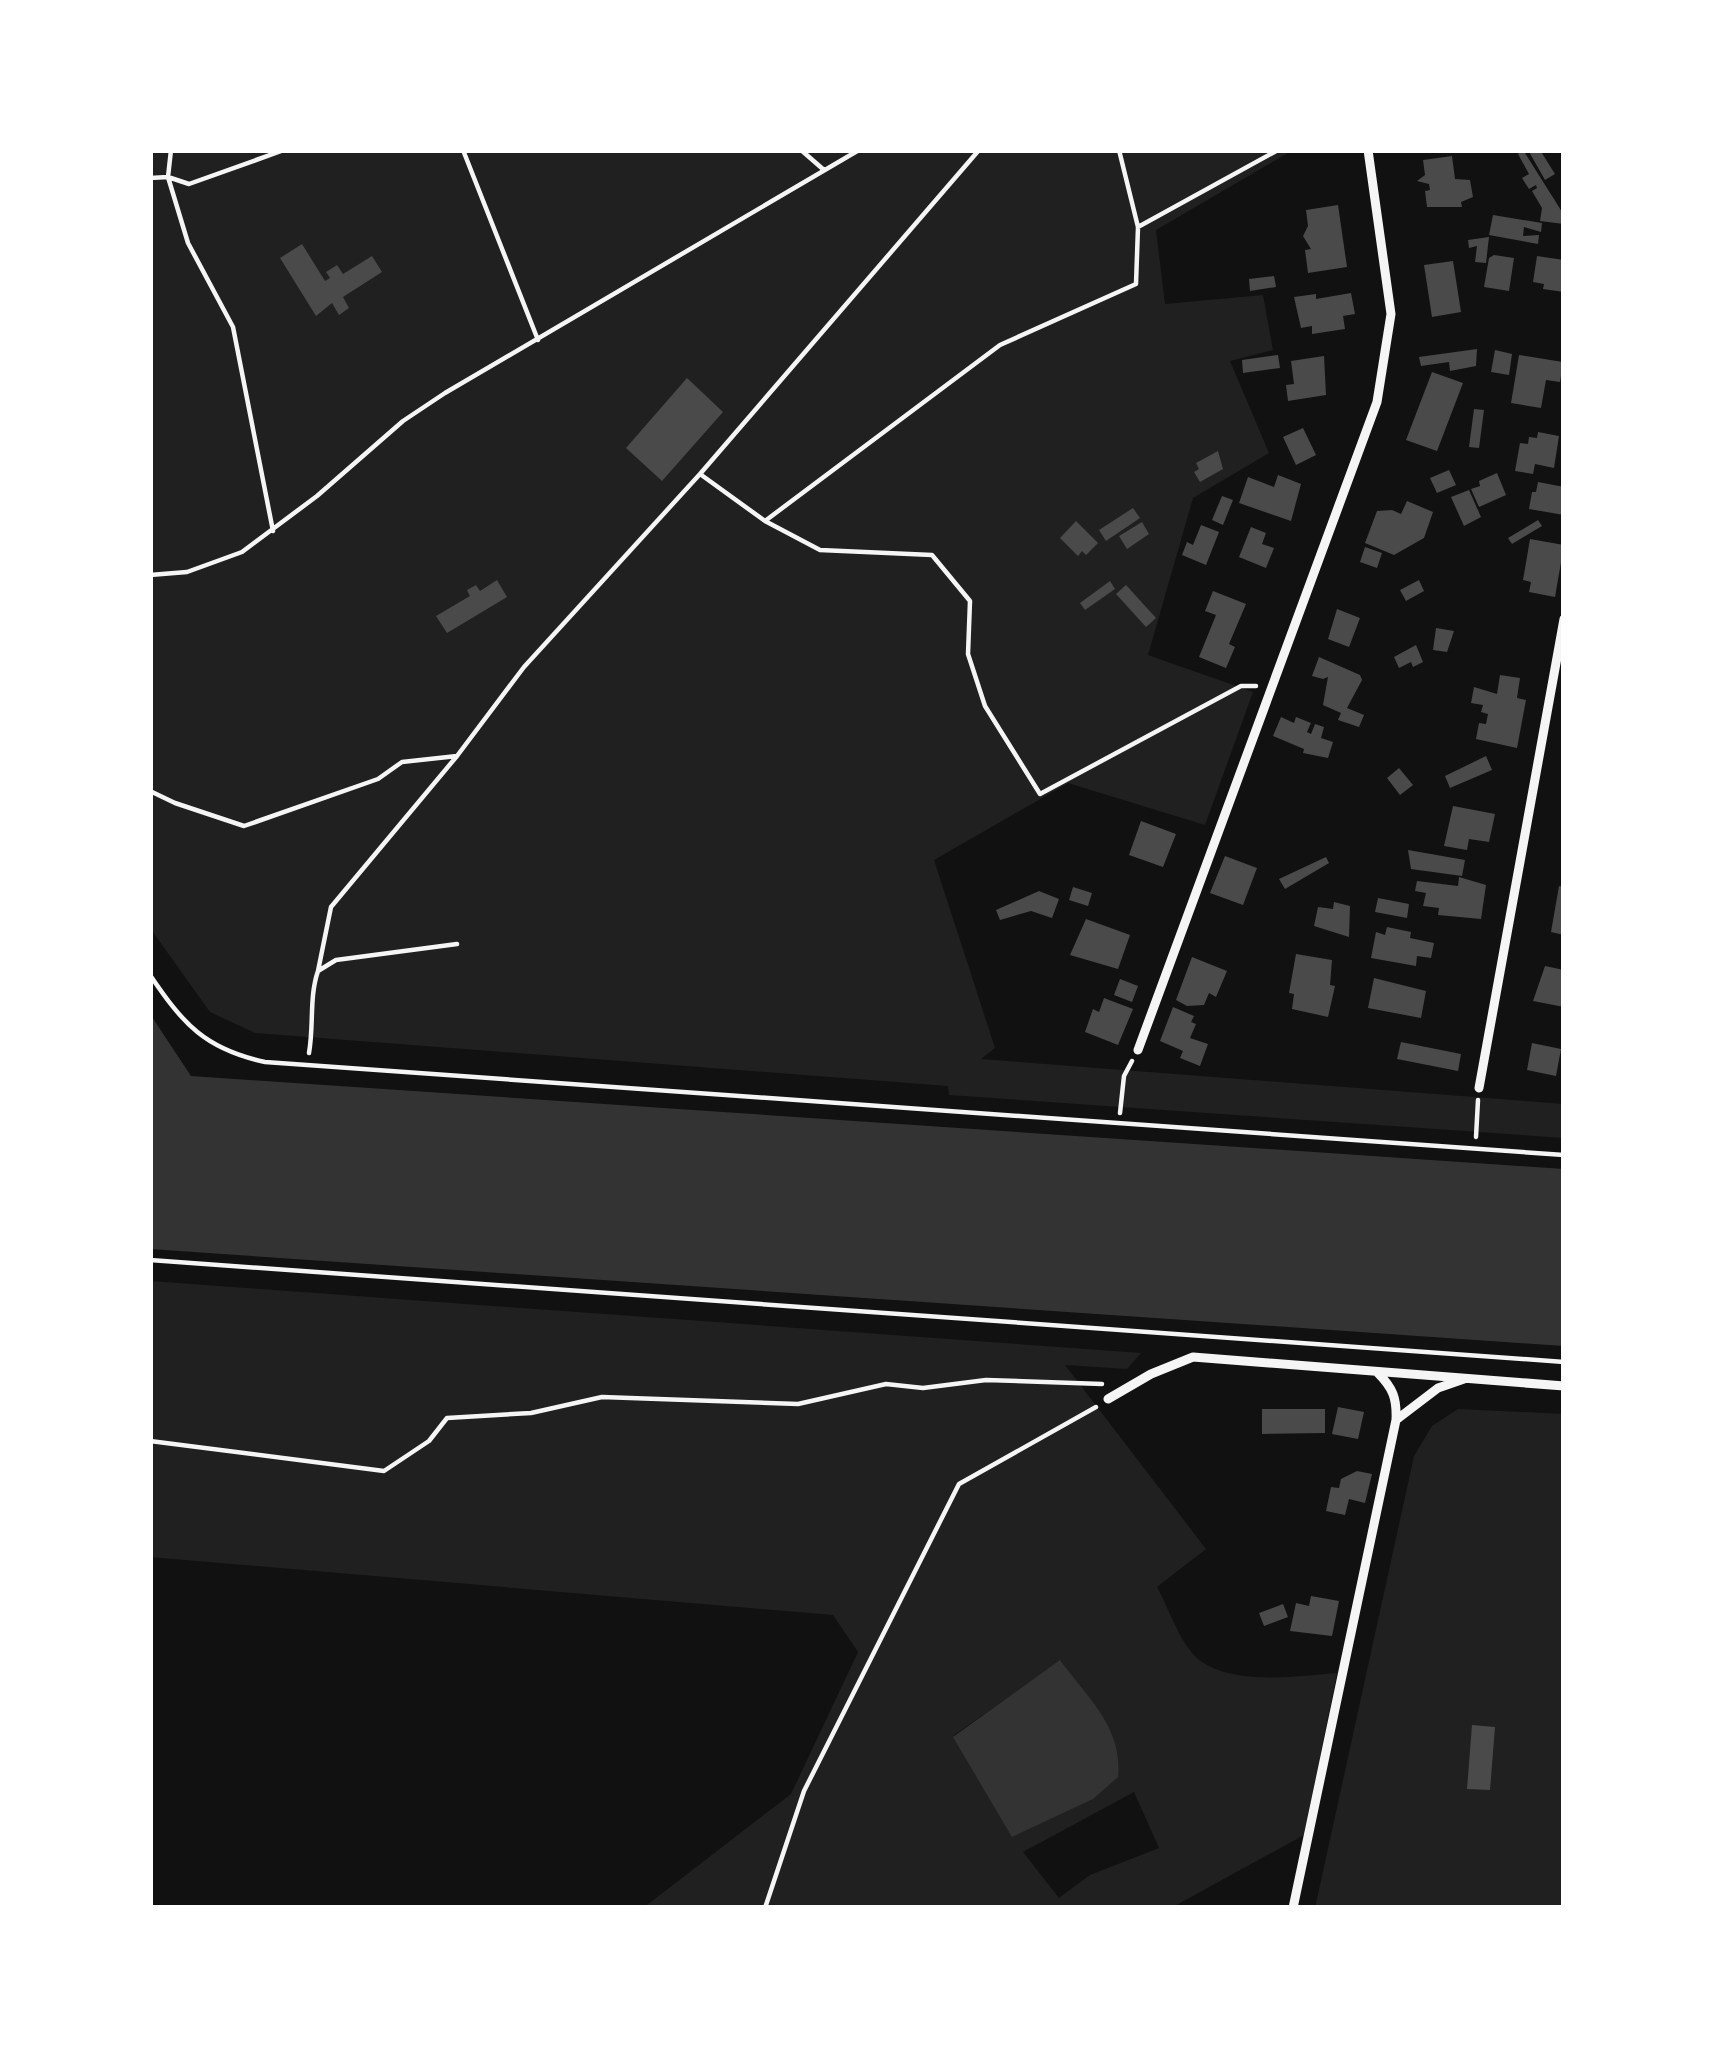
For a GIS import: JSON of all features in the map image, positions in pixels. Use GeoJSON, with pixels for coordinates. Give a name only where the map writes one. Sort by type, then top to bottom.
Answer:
{"type":"FeatureCollection","features":[{"type":"Feature","properties":{"kind":"street"},"geometry":{"type":"LineString","coordinates":[[1138,1050],[1377,402],[1391,314],[1368,150]]}},
{"type":"Feature","properties":{"kind":"street"},"geometry":{"type":"LineString","coordinates":[[1479,1088],[1564,619]]}},
{"type":"Feature","properties":{"kind":"street"},"geometry":{"type":"LineString","coordinates":[[1108,1400],[1192,1358],[1564,1386]]}},
{"type":"Feature","properties":{"kind":"street"},"geometry":{"type":"LineString","coordinates":[[1293,1908],[1396,1420],[1391,1387],[1377,1372]]}},
{"type":"Feature","properties":{"kind":"street"},"geometry":{"type":"LineString","coordinates":[[1396,1420],[1438,1388],[1464,1379]]}},
{"type":"Feature","properties":{"kind":"lane"},"geometry":{"type":"LineString","coordinates":[[150,975],[189,1027],[217,1048],[250,1059],[307,1067],[1564,1155]]}},
{"type":"Feature","properties":{"kind":"lane"},"geometry":{"type":"LineString","coordinates":[[150,1260],[1564,1362]]}},
{"type":"Feature","properties":{"kind":"path"},"geometry":{"type":"LineString","coordinates":[[171,150],[168,177],[188,243],[233,327],[273,531]]}},
{"type":"Feature","properties":{"kind":"path"},"geometry":{"type":"LineString","coordinates":[[150,178],[168,177],[189,184],[284,150]]}},
{"type":"Feature","properties":{"kind":"path"},"geometry":{"type":"LineString","coordinates":[[463,150],[538,340]]}},
{"type":"Feature","properties":{"kind":"path"},"geometry":{"type":"LineString","coordinates":[[801,150],[824,170]]}},
{"type":"Feature","properties":{"kind":"path"},"geometry":{"type":"LineString","coordinates":[[150,575],[187,572],[242,552],[403,421],[859,150]]}},
{"type":"Feature","properties":{"kind":"path"},"geometry":{"type":"LineString","coordinates":[[307,1067],[314,1021],[311,990],[332,907],[340,894],[457,756],[524,667],[700,475],[979,150]]}},
{"type":"Feature","properties":{"kind":"path"},"geometry":{"type":"LineString","coordinates":[[764,521],[1000,345],[1136,284],[1138,227],[1118,150]]}},
{"type":"Feature","properties":{"kind":"path"},"geometry":{"type":"LineString","coordinates":[[1138,227],[1278,150]]}},
{"type":"Feature","properties":{"kind":"path"},"geometry":{"type":"LineString","coordinates":[[700,475],[764,521],[820,550],[932,555],[970,601],[968,654],[985,706],[1040,794],[1241,686],[1271,685]]}},
{"type":"Feature","properties":{"kind":"path"},"geometry":{"type":"LineString","coordinates":[[150,790],[244,826],[378,778],[402,762],[457,756]]}},
{"type":"Feature","properties":{"kind":"path"},"geometry":{"type":"LineString","coordinates":[[318,971],[335,960],[458,944]]}},
{"type":"Feature","properties":{"kind":"path"},"geometry":{"type":"LineString","coordinates":[[1118,1122],[1124,1076],[1138,1050]]}},
{"type":"Feature","properties":{"kind":"path"},"geometry":{"type":"LineString","coordinates":[[1475,1149],[1479,1088]]}},
{"type":"Feature","properties":{"kind":"path"},"geometry":{"type":"LineString","coordinates":[[150,1441],[384,1471],[429,1442],[447,1418],[531,1413],[602,1397],[798,1404],[886,1384],[923,1388],[986,1381],[1132,1385]]}},
{"type":"Feature","properties":{"kind":"path"},"geometry":{"type":"LineString","coordinates":[[765,1908],[804,1791],[959,1484],[1108,1400]]}},
{"type":"Feature","properties":{"kind":"shaded area"},"geometry":{"type":"Polygon","coordinates":[[[150,150],[1293,150],[1156,230],[1165,304],[1263,295],[1273,350],[1230,361],[1269,453],[1193,498],[1148,655],[1253,692],[1205,825],[1068,783],[934,860],[995,1048],[981,1059],[1564,1104],[1564,1138],[949,1095],[948,1086],[255,1033],[210,1012],[150,928],[150,150]]]}},
{"type":"Feature","properties":{"kind":"shaded area"},"geometry":{"type":"Polygon","coordinates":[[[150,1014],[191,1076],[1564,1169],[1564,1346],[150,1249],[150,1014]]]}},
{"type":"Feature","properties":{"kind":"shaded area"},"geometry":{"type":"Polygon","coordinates":[[[150,1281],[1141,1353],[1127,1369],[1065,1365],[1206,1549],[1157,1587],[1182,1638],[1205,1664],[1241,1676],[1337,1673],[1304,1835],[1171,1908],[643,1908],[791,1794],[858,1652],[833,1615],[150,1557],[150,1281]],[[1061,1661],[953,1736],[1081,1689],[1061,1661]],[[1134,1792],[1023,1852],[1059,1898],[1090,1875],[1159,1848],[1134,1792]]]}},
{"type":"Feature","properties":{"kind":"shaded area"},"geometry":{"type":"Polygon","coordinates":[[[1458,1409],[1564,1414],[1564,1908],[1315,1908],[1414,1456],[1432,1426],[1458,1409]]]}},
{"type":"Feature","properties":{"kind":"shaded area"},"geometry":{"type":"Polygon","coordinates":[[[1060,1660],[1109,1728],[1118,1777],[1093,1799],[1012,1837],[953,1737],[1060,1660]]]}},
{"type":"Feature","properties":{"kind":"building"},"geometry":{"type":"Polygon","coordinates":[[[1523,150],[1564,215],[1564,224],[1540,221],[1542,208],[1532,191],[1536,185],[1529,189],[1522,178],[1529,174],[1518,154],[1523,150]]]}},
{"type":"Feature","properties":{"kind":"building"},"geometry":{"type":"Polygon","coordinates":[[[1528,150],[1540,150],[1555,174],[1545,180],[1528,150]]]}},
{"type":"Feature","properties":{"kind":"building"},"geometry":{"type":"Polygon","coordinates":[[[1452,156],[1455,179],[1470,180],[1473,197],[1461,202],[1462,207],[1427,207],[1429,184],[1417,181],[1425,175],[1423,160],[1452,156]]]}},
{"type":"Feature","properties":{"kind":"building"},"geometry":{"type":"Polygon","coordinates":[[[1338,205],[1347,267],[1308,273],[1305,250],[1311,249],[1303,236],[1308,226],[1306,210],[1338,205]]]}},
{"type":"Feature","properties":{"kind":"building"},"geometry":{"type":"Polygon","coordinates":[[[1493,215],[1542,223],[1541,232],[1524,227],[1523,236],[1539,235],[1538,244],[1489,235],[1493,215]]]}},
{"type":"Feature","properties":{"kind":"building"},"geometry":{"type":"Polygon","coordinates":[[[1489,237],[1486,263],[1475,262],[1477,246],[1469,248],[1468,240],[1489,237]]]}},
{"type":"Feature","properties":{"kind":"building"},"geometry":{"type":"Polygon","coordinates":[[[302,244],[325,281],[330,278],[326,272],[337,265],[343,274],[372,256],[382,272],[343,297],[349,308],[339,315],[332,303],[316,316],[280,258],[302,244]]]}},
{"type":"Feature","properties":{"kind":"building"},"geometry":{"type":"Polygon","coordinates":[[[1537,256],[1564,260],[1564,292],[1533,282],[1537,256]]]}},
{"type":"Feature","properties":{"kind":"building"},"geometry":{"type":"Polygon","coordinates":[[[1489,258],[1514,258],[1509,291],[1484,287],[1489,258]]]}},
{"type":"Feature","properties":{"kind":"building"},"geometry":{"type":"Polygon","coordinates":[[[1453,261],[1461,312],[1432,317],[1424,265],[1453,261]]]}},
{"type":"Feature","properties":{"kind":"building"},"geometry":{"type":"Polygon","coordinates":[[[1274,276],[1276,287],[1250,291],[1249,279],[1274,276]]]}},
{"type":"Feature","properties":{"kind":"building"},"geometry":{"type":"Polygon","coordinates":[[[1351,293],[1355,314],[1343,316],[1345,329],[1312,334],[1312,326],[1301,328],[1294,297],[1351,293]]]}},
{"type":"Feature","properties":{"kind":"building"},"geometry":{"type":"Polygon","coordinates":[[[1477,349],[1476,366],[1450,371],[1449,362],[1421,366],[1419,357],[1477,349]]]}},
{"type":"Feature","properties":{"kind":"building"},"geometry":{"type":"Polygon","coordinates":[[[1495,350],[1512,354],[1509,375],[1491,372],[1495,350]]]}},
{"type":"Feature","properties":{"kind":"building"},"geometry":{"type":"Polygon","coordinates":[[[1278,355],[1280,368],[1243,373],[1242,360],[1278,355]]]}},
{"type":"Feature","properties":{"kind":"building"},"geometry":{"type":"Polygon","coordinates":[[[1519,355],[1563,362],[1560,382],[1546,380],[1541,408],[1511,403],[1519,355]]]}},
{"type":"Feature","properties":{"kind":"building"},"geometry":{"type":"Polygon","coordinates":[[[1324,356],[1326,395],[1288,401],[1286,385],[1294,384],[1291,361],[1324,356]]]}},
{"type":"Feature","properties":{"kind":"building"},"geometry":{"type":"Polygon","coordinates":[[[1432,372],[1463,383],[1437,451],[1406,440],[1432,372]]]}},
{"type":"Feature","properties":{"kind":"building"},"geometry":{"type":"Polygon","coordinates":[[[687,378],[723,412],[662,481],[626,448],[687,378]]]}},
{"type":"Feature","properties":{"kind":"building"},"geometry":{"type":"Polygon","coordinates":[[[1474,409],[1484,410],[1479,448],[1469,447],[1474,409]]]}},
{"type":"Feature","properties":{"kind":"building"},"geometry":{"type":"Polygon","coordinates":[[[1303,428],[1316,455],[1296,465],[1283,437],[1303,428]]]}},
{"type":"Feature","properties":{"kind":"building"},"geometry":{"type":"Polygon","coordinates":[[[1538,432],[1559,436],[1554,468],[1535,464],[1533,474],[1515,471],[1520,443],[1528,444],[1529,437],[1537,438],[1538,432]]]}},
{"type":"Feature","properties":{"kind":"building"},"geometry":{"type":"Polygon","coordinates":[[[1218,451],[1223,469],[1200,482],[1194,472],[1199,469],[1196,463],[1218,451]]]}},
{"type":"Feature","properties":{"kind":"building"},"geometry":{"type":"Polygon","coordinates":[[[1449,470],[1456,485],[1437,493],[1430,478],[1449,470]]]}},
{"type":"Feature","properties":{"kind":"building"},"geometry":{"type":"Polygon","coordinates":[[[1497,473],[1506,495],[1479,507],[1471,489],[1497,473]]]}},
{"type":"Feature","properties":{"kind":"building"},"geometry":{"type":"Polygon","coordinates":[[[1278,475],[1301,484],[1291,521],[1239,503],[1248,477],[1274,487],[1278,475]]]}},
{"type":"Feature","properties":{"kind":"building"},"geometry":{"type":"Polygon","coordinates":[[[1538,482],[1564,487],[1564,515],[1529,509],[1538,482]]]}},
{"type":"Feature","properties":{"kind":"building"},"geometry":{"type":"Polygon","coordinates":[[[1469,490],[1481,517],[1464,526],[1451,497],[1469,490]]]}},
{"type":"Feature","properties":{"kind":"building"},"geometry":{"type":"Polygon","coordinates":[[[1222,496],[1233,500],[1223,525],[1212,520],[1222,496]]]}},
{"type":"Feature","properties":{"kind":"building"},"geometry":{"type":"Polygon","coordinates":[[[1407,501],[1433,512],[1424,538],[1394,555],[1365,543],[1377,511],[1401,514],[1407,501]]]}},
{"type":"Feature","properties":{"kind":"building"},"geometry":{"type":"Polygon","coordinates":[[[1133,508],[1140,518],[1106,541],[1099,530],[1133,508]]]}},
{"type":"Feature","properties":{"kind":"building"},"geometry":{"type":"Polygon","coordinates":[[[1538,520],[1542,526],[1512,544],[1508,538],[1538,520]]]}},
{"type":"Feature","properties":{"kind":"building"},"geometry":{"type":"Polygon","coordinates":[[[1076,521],[1098,543],[1086,555],[1082,551],[1078,556],[1060,538],[1076,521]]]}},
{"type":"Feature","properties":{"kind":"building"},"geometry":{"type":"Polygon","coordinates":[[[1142,522],[1149,534],[1127,549],[1119,536],[1142,522]]]}},
{"type":"Feature","properties":{"kind":"building"},"geometry":{"type":"Polygon","coordinates":[[[1201,525],[1219,532],[1206,565],[1182,555],[1187,542],[1193,545],[1201,525]]]}},
{"type":"Feature","properties":{"kind":"building"},"geometry":{"type":"Polygon","coordinates":[[[1251,527],[1266,533],[1262,544],[1274,548],[1266,568],[1239,557],[1251,527]]]}},
{"type":"Feature","properties":{"kind":"building"},"geometry":{"type":"Polygon","coordinates":[[[1530,539],[1564,545],[1555,597],[1529,592],[1531,582],[1523,580],[1530,539]]]}},
{"type":"Feature","properties":{"kind":"building"},"geometry":{"type":"Polygon","coordinates":[[[1365,547],[1382,553],[1377,568],[1360,562],[1365,547]]]}},
{"type":"Feature","properties":{"kind":"building"},"geometry":{"type":"Polygon","coordinates":[[[497,580],[507,597],[447,633],[436,616],[470,596],[467,590],[476,585],[480,591],[497,580]]]}},
{"type":"Feature","properties":{"kind":"building"},"geometry":{"type":"Polygon","coordinates":[[[1419,580],[1424,591],[1406,601],[1400,590],[1419,580]]]}},
{"type":"Feature","properties":{"kind":"building"},"geometry":{"type":"Polygon","coordinates":[[[1110,581],[1115,589],[1085,610],[1080,603],[1110,581]]]}},
{"type":"Feature","properties":{"kind":"building"},"geometry":{"type":"Polygon","coordinates":[[[1126,585],[1156,618],[1146,627],[1116,594],[1126,585]]]}},
{"type":"Feature","properties":{"kind":"building"},"geometry":{"type":"Polygon","coordinates":[[[1213,591],[1246,604],[1229,644],[1235,647],[1226,668],[1199,657],[1216,615],[1205,611],[1213,591]]]}},
{"type":"Feature","properties":{"kind":"building"},"geometry":{"type":"Polygon","coordinates":[[[1337,609],[1360,618],[1349,647],[1328,639],[1337,609]]]}},
{"type":"Feature","properties":{"kind":"building"},"geometry":{"type":"Polygon","coordinates":[[[1436,628],[1454,631],[1447,652],[1433,650],[1436,628]]]}},
{"type":"Feature","properties":{"kind":"building"},"geometry":{"type":"Polygon","coordinates":[[[1416,645],[1423,662],[1399,668],[1394,657],[1416,645]]]}},
{"type":"Feature","properties":{"kind":"building"},"geometry":{"type":"Polygon","coordinates":[[[1319,657],[1360,675],[1362,680],[1347,708],[1364,715],[1359,727],[1338,720],[1341,713],[1323,705],[1328,677],[1312,676],[1319,657]]]}},
{"type":"Feature","properties":{"kind":"building"},"geometry":{"type":"Polygon","coordinates":[[[1500,675],[1520,678],[1517,698],[1526,700],[1517,748],[1476,739],[1479,723],[1486,724],[1488,714],[1481,712],[1483,705],[1471,703],[1474,687],[1497,694],[1500,675]]]}},
{"type":"Feature","properties":{"kind":"building"},"geometry":{"type":"Polygon","coordinates":[[[1281,717],[1311,723],[1307,732],[1311,734],[1315,724],[1324,727],[1321,738],[1333,742],[1328,758],[1303,753],[1304,749],[1273,736],[1281,717]]]}},
{"type":"Feature","properties":{"kind":"building"},"geometry":{"type":"Polygon","coordinates":[[[1486,756],[1492,770],[1450,788],[1445,776],[1486,756]]]}},
{"type":"Feature","properties":{"kind":"building"},"geometry":{"type":"Polygon","coordinates":[[[1399,768],[1413,785],[1400,795],[1387,778],[1399,768]]]}},
{"type":"Feature","properties":{"kind":"building"},"geometry":{"type":"Polygon","coordinates":[[[1453,806],[1495,814],[1489,842],[1469,839],[1467,850],[1444,846],[1453,806]]]}},
{"type":"Feature","properties":{"kind":"building"},"geometry":{"type":"Polygon","coordinates":[[[1141,821],[1176,834],[1163,867],[1129,855],[1141,821]]]}},
{"type":"Feature","properties":{"kind":"building"},"geometry":{"type":"Polygon","coordinates":[[[1408,850],[1465,860],[1462,876],[1411,869],[1408,850]]]}},
{"type":"Feature","properties":{"kind":"building"},"geometry":{"type":"Polygon","coordinates":[[[1225,856],[1257,868],[1243,905],[1210,893],[1225,856]]]}},
{"type":"Feature","properties":{"kind":"building"},"geometry":{"type":"Polygon","coordinates":[[[1326,857],[1329,863],[1285,889],[1279,879],[1326,857]]]}},
{"type":"Feature","properties":{"kind":"building"},"geometry":{"type":"Polygon","coordinates":[[[1459,877],[1486,885],[1481,919],[1438,915],[1439,908],[1423,906],[1426,893],[1415,891],[1417,881],[1458,886],[1459,877]]]}},
{"type":"Feature","properties":{"kind":"building"},"geometry":{"type":"Polygon","coordinates":[[[1559,886],[1564,887],[1564,935],[1551,932],[1559,886]]]}},
{"type":"Feature","properties":{"kind":"building"},"geometry":{"type":"Polygon","coordinates":[[[1073,887],[1092,893],[1088,906],[1069,900],[1073,887]]]}},
{"type":"Feature","properties":{"kind":"building"},"geometry":{"type":"Polygon","coordinates":[[[1039,891],[1059,899],[1052,918],[1031,911],[1000,920],[996,910],[1039,891]]]}},
{"type":"Feature","properties":{"kind":"building"},"geometry":{"type":"Polygon","coordinates":[[[1378,898],[1409,904],[1407,918],[1375,912],[1378,898]]]}},
{"type":"Feature","properties":{"kind":"building"},"geometry":{"type":"Polygon","coordinates":[[[1334,902],[1350,906],[1349,937],[1314,926],[1318,907],[1333,909],[1334,902]]]}},
{"type":"Feature","properties":{"kind":"building"},"geometry":{"type":"Polygon","coordinates":[[[1086,919],[1130,935],[1118,969],[1070,955],[1086,919]]]}},
{"type":"Feature","properties":{"kind":"building"},"geometry":{"type":"Polygon","coordinates":[[[1387,927],[1434,943],[1431,958],[1417,956],[1416,966],[1371,958],[1376,932],[1385,935],[1387,927]]]}},
{"type":"Feature","properties":{"kind":"building"},"geometry":{"type":"Polygon","coordinates":[[[1296,954],[1332,960],[1330,985],[1335,986],[1328,1017],[1292,1009],[1294,994],[1289,993],[1296,954]]]}},
{"type":"Feature","properties":{"kind":"building"},"geometry":{"type":"Polygon","coordinates":[[[1192,957],[1227,971],[1216,997],[1209,993],[1204,1005],[1187,1006],[1176,1000],[1192,957]]]}},
{"type":"Feature","properties":{"kind":"building"},"geometry":{"type":"Polygon","coordinates":[[[1545,966],[1564,970],[1564,1007],[1533,1001],[1545,966]]]}},
{"type":"Feature","properties":{"kind":"building"},"geometry":{"type":"Polygon","coordinates":[[[1374,978],[1426,991],[1421,1018],[1368,1008],[1374,978]]]}},
{"type":"Feature","properties":{"kind":"building"},"geometry":{"type":"Polygon","coordinates":[[[1120,979],[1138,986],[1132,1002],[1114,995],[1120,979]]]}},
{"type":"Feature","properties":{"kind":"building"},"geometry":{"type":"Polygon","coordinates":[[[1104,998],[1133,1009],[1118,1045],[1085,1032],[1093,1009],[1099,1012],[1104,998]]]}},
{"type":"Feature","properties":{"kind":"building"},"geometry":{"type":"Polygon","coordinates":[[[1173,1007],[1194,1016],[1190,1038],[1208,1044],[1200,1066],[1180,1058],[1183,1051],[1160,1041],[1173,1007]]]}},
{"type":"Feature","properties":{"kind":"building"},"geometry":{"type":"Polygon","coordinates":[[[1401,1042],[1461,1054],[1458,1071],[1397,1059],[1401,1042]]]}},
{"type":"Feature","properties":{"kind":"building"},"geometry":{"type":"Polygon","coordinates":[[[1532,1043],[1561,1049],[1556,1076],[1527,1070],[1532,1043]]]}},
{"type":"Feature","properties":{"kind":"building"},"geometry":{"type":"Polygon","coordinates":[[[1338,1407],[1364,1412],[1358,1439],[1332,1434],[1338,1407]]]}},
{"type":"Feature","properties":{"kind":"building"},"geometry":{"type":"Polygon","coordinates":[[[1262,1409],[1325,1409],[1325,1433],[1262,1434],[1262,1409]]]}},
{"type":"Feature","properties":{"kind":"building"},"geometry":{"type":"Polygon","coordinates":[[[1357,1471],[1372,1474],[1365,1503],[1349,1499],[1345,1515],[1326,1511],[1331,1487],[1339,1488],[1341,1479],[1357,1471]]]}},
{"type":"Feature","properties":{"kind":"building"},"geometry":{"type":"Polygon","coordinates":[[[1311,1596],[1339,1601],[1332,1636],[1290,1631],[1296,1603],[1309,1606],[1311,1596]]]}},
{"type":"Feature","properties":{"kind":"building"},"geometry":{"type":"Polygon","coordinates":[[[1283,1604],[1288,1617],[1264,1626],[1259,1613],[1283,1604]]]}},
{"type":"Feature","properties":{"kind":"building"},"geometry":{"type":"Polygon","coordinates":[[[1472,1725],[1495,1727],[1490,1790],[1467,1789],[1472,1725]]]}}]}
